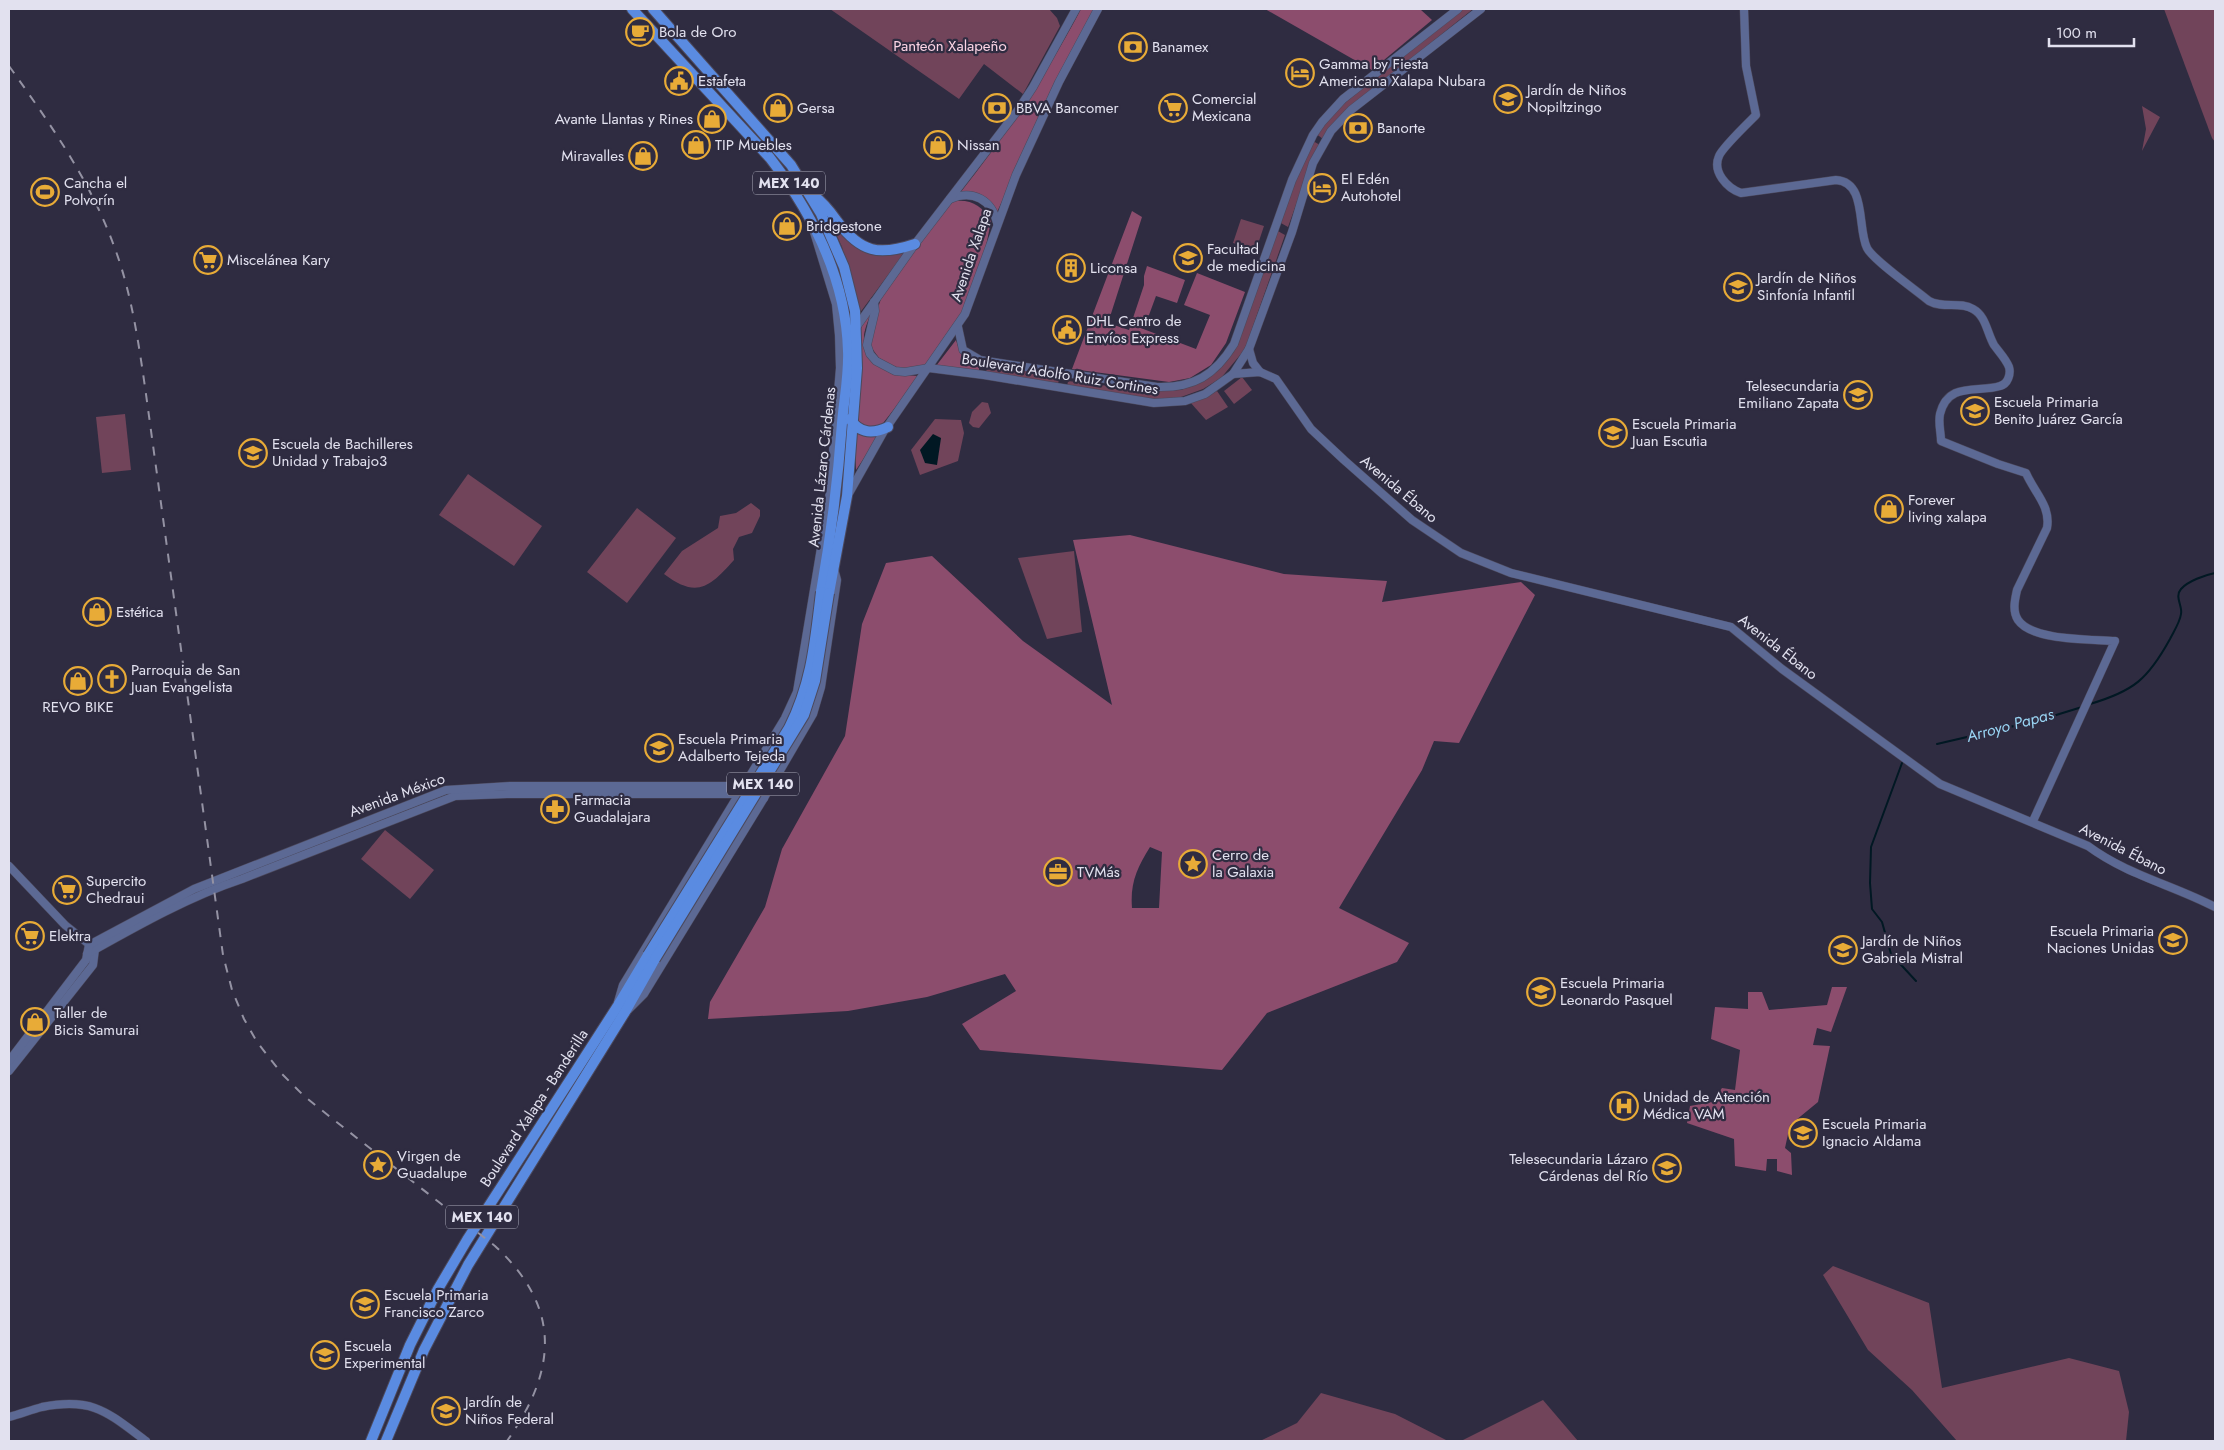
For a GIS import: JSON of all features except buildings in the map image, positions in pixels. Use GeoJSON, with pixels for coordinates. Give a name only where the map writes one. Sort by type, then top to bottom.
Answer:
{"type":"FeatureCollection","features":[{"type":"Feature","properties":{"kind":"highway","name":"Avenida Lázaro Cárdenas"},"geometry":{"type":"LineString","coordinates":[[632,9],[770,158],[800,199],[812,220],[838,288],[847,339],[848,366],[836,498],[815,680],[804,715],[651,957]]}},
{"type":"Feature","properties":{"kind":"highway","name":"Avenida Lázaro Cárdenas"},"geometry":{"type":"LineString","coordinates":[[653,9],[777,147],[821,214],[844,267],[856,326],[858,361],[847,496],[834,569],[825,592]]}},
{"type":"Feature","properties":{"kind":"highway"},"geometry":{"type":"LineString","coordinates":[[808,192],[824,204],[846,233],[862,246],[881,252],[915,244]]}},
{"type":"Feature","properties":{"kind":"highway"},"geometry":{"type":"LineString","coordinates":[[843,406],[858,428],[871,432],[888,427]]}},
{"type":"Feature","properties":{"kind":"highway","name":"Boulevard Xalapa - Banderilla"},"geometry":{"type":"LineString","coordinates":[[386,1441],[424,1350],[455,1288],[651,957]]}},
{"type":"Feature","properties":{"kind":"highway","name":"Boulevard Xalapa - Banderilla"},"geometry":{"type":"LineString","coordinates":[[371,1441],[406,1354],[438,1289],[467,1240],[621,1009]]}},
{"type":"Feature","properties":{"kind":"main road"},"geometry":{"type":"LineString","coordinates":[[840,348],[915,244],[1025,99],[1076,9]]}},
{"type":"Feature","properties":{"kind":"main road","name":"Avenida Xalapa"},"geometry":{"type":"LineString","coordinates":[[847,496],[888,427],[958,326],[972,298],[1012,182],[1059,82],[1098,9]]}},
{"type":"Feature","properties":{"kind":"main road","name":"Boulevard Adolfo Ruiz Cortines"},"geometry":{"type":"LineString","coordinates":[[958,326],[963,350],[974,358],[988,362],[1164,387],[1186,386],[1213,370],[1225,358],[1234,344],[1292,180],[1313,135],[1343,99],[1458,9]]}},
{"type":"Feature","properties":{"kind":"main road","name":"Boulevard Adolfo Ruiz Cortines"},"geometry":{"type":"LineString","coordinates":[[874,302],[875,310],[867,345],[870,354],[876,361],[895,371],[905,372],[929,368],[1166,403],[1185,401],[1205,394],[1233,374],[1249,349],[1292,232],[1313,163],[1332,131],[1351,110],[1480,9]]}},
{"type":"Feature","properties":{"kind":"main road"},"geometry":{"type":"LineString","coordinates":[[1744,9],[1746,66],[1756,115],[1719,156],[1718,166],[1723,181],[1733,190],[1741,193],[1836,180],[1848,183],[1854,190],[1865,241],[1872,255],[1934,304],[1965,306],[1975,310],[1982,317],[1992,340],[2009,368],[2010,374],[2004,384],[2000,386],[1964,390],[1950,397],[1940,412],[1939,420],[1942,441],[1978,457],[2026,473],[2047,509],[2048,518],[2043,537],[2017,590],[2014,607],[2019,622],[2046,635],[2116,641],[2033,821]]}},
{"type":"Feature","properties":{"kind":"main road"},"geometry":{"type":"LineString","coordinates":[[949,199],[963,195],[983,199],[993,210],[997,223]]}},
{"type":"Feature","properties":{"kind":"main road"},"geometry":{"type":"LineString","coordinates":[[621,1009],[623,984],[785,718],[797,692],[829,500],[840,348],[836,304],[816,242],[812,220]]}},
{"type":"Feature","properties":{"kind":"main road"},"geometry":{"type":"LineString","coordinates":[[1249,349],[1253,363],[1260,372]]}},
{"type":"Feature","properties":{"kind":"main road"},"geometry":{"type":"LineString","coordinates":[[984,375],[983,367],[988,362]]}},
{"type":"Feature","properties":{"kind":"main road"},"geometry":{"type":"LineString","coordinates":[[1233,374],[1260,372]]}},
{"type":"Feature","properties":{"kind":"main road","name":"Avenida Ébano"},"geometry":{"type":"LineString","coordinates":[[1260,372],[1272,376],[1280,384],[1312,429],[1344,460],[1405,514],[1450,546],[1481,562],[1511,573],[1731,627],[1741,633],[1754,647],[1782,669],[1940,784],[1961,794],[2033,821],[2088,846],[2106,859],[2148,880],[2195,897],[2215,907]]}},
{"type":"Feature","properties":{"kind":"main road"},"geometry":{"type":"LineString","coordinates":[[621,1009],[644,994],[764,798],[818,702],[837,580],[834,569]]}},
{"type":"Feature","properties":{"kind":"main road","name":"Avenida México"},"geometry":{"type":"LineString","coordinates":[[91,949],[194,889],[453,789],[510,786],[744,786],[769,789]]}},
{"type":"Feature","properties":{"kind":"main road","name":"Avenida México"},"geometry":{"type":"LineString","coordinates":[[91,949],[213,889],[455,796],[506,794],[739,794],[764,798]]}},
{"type":"Feature","properties":{"kind":"main road"},"geometry":{"type":"LineString","coordinates":[[9,866],[65,925],[91,949],[93,965],[9,1071]]}},
{"type":"Feature","properties":{"kind":"main road"},"geometry":{"type":"LineString","coordinates":[[240,870],[242,879]]}},
{"type":"Feature","properties":{"kind":"main road"},"geometry":{"type":"LineString","coordinates":[[9,1061],[86,960],[91,949]]}},
{"type":"Feature","properties":{"kind":"main road"},"geometry":{"type":"LineString","coordinates":[[9,1417],[32,1410],[71,1403],[92,1406],[146,1441]]}},
{"type":"Feature","properties":{"kind":"green space","name":"Panteón Xalapeño"},"geometry":{"type":"Polygon","coordinates":[[[830,9],[1049,9],[1057,18],[1060,26],[1023,94],[984,64],[959,99],[830,9]]]}},
{"type":"Feature","properties":{"kind":"green space"},"geometry":{"type":"Polygon","coordinates":[[[1461,9],[1473,9],[1341,115],[1323,139],[1315,133],[1336,110],[1461,9]]]}},
{"type":"Feature","properties":{"kind":"green space"},"geometry":{"type":"Polygon","coordinates":[[[2164,9],[2215,9],[2215,142],[2212,138],[2164,9]]]}},
{"type":"Feature","properties":{"kind":"green space"},"geometry":{"type":"Polygon","coordinates":[[[2142,106],[2160,117],[2142,151],[2146,129],[2142,106]]]}},
{"type":"Feature","properties":{"kind":"green space"},"geometry":{"type":"Polygon","coordinates":[[[1313,141],[1320,145],[1310,166],[1288,227],[1279,222],[1300,162],[1313,141]]]}},
{"type":"Feature","properties":{"kind":"green space","name":"Cancha el Polvorín"},"geometry":{"type":"Polygon","coordinates":[[[42,178],[58,198],[48,206],[31,186],[42,178]]]}},
{"type":"Feature","properties":{"kind":"green space"},"geometry":{"type":"Polygon","coordinates":[[[827,214],[851,241],[906,251],[859,314],[842,247],[827,214]]]}},
{"type":"Feature","properties":{"kind":"green space"},"geometry":{"type":"Polygon","coordinates":[[[1241,219],[1264,226],[1256,250],[1233,243],[1241,219]]]}},
{"type":"Feature","properties":{"kind":"green space"},"geometry":{"type":"Polygon","coordinates":[[[1276,230],[1285,235],[1245,349],[1221,378],[1203,389],[1181,397],[1159,400],[1067,387],[1068,381],[1150,391],[1181,390],[1204,381],[1235,345],[1276,230]]]}},
{"type":"Feature","properties":{"kind":"green space"},"geometry":{"type":"Polygon","coordinates":[[[989,366],[1061,376],[1058,383],[985,373],[989,366]]]}},
{"type":"Feature","properties":{"kind":"green space"},"geometry":{"type":"Polygon","coordinates":[[[1242,377],[1252,390],[1234,404],[1224,391],[1242,377]]]}},
{"type":"Feature","properties":{"kind":"green space"},"geometry":{"type":"Polygon","coordinates":[[[1217,391],[1228,407],[1206,420],[1190,402],[1217,391]]]}},
{"type":"Feature","properties":{"kind":"green space"},"geometry":{"type":"Polygon","coordinates":[[[982,402],[988,403],[991,413],[979,428],[973,427],[969,423],[972,412],[982,402]]]}},
{"type":"Feature","properties":{"kind":"green space"},"geometry":{"type":"Polygon","coordinates":[[[125,414],[131,470],[102,473],[96,417],[125,414]]]}},
{"type":"Feature","properties":{"kind":"green space"},"geometry":{"type":"Polygon","coordinates":[[[935,419],[961,420],[964,433],[958,461],[920,475],[911,450],[935,419]]]}},
{"type":"Feature","properties":{"kind":"green space"},"geometry":{"type":"Polygon","coordinates":[[[468,474],[542,526],[514,566],[439,515],[468,474]]]}},
{"type":"Feature","properties":{"kind":"green space"},"geometry":{"type":"Polygon","coordinates":[[[751,503],[760,510],[760,516],[752,533],[739,537],[733,549],[734,560],[718,577],[710,583],[694,588],[675,582],[664,574],[682,551],[718,528],[720,516],[736,513],[751,503]]]}},
{"type":"Feature","properties":{"kind":"green space"},"geometry":{"type":"Polygon","coordinates":[[[637,508],[676,538],[627,603],[587,572],[637,508]]]}},
{"type":"Feature","properties":{"kind":"green space"},"geometry":{"type":"Polygon","coordinates":[[[1074,551],[1082,632],[1047,639],[1018,558],[1074,551]]]}},
{"type":"Feature","properties":{"kind":"green space"},"geometry":{"type":"Polygon","coordinates":[[[385,830],[434,870],[410,899],[361,859],[385,830]]]}},
{"type":"Feature","properties":{"kind":"green space"},"geometry":{"type":"Polygon","coordinates":[[[1833,1266],[1929,1303],[1942,1388],[2069,1358],[2119,1371],[2129,1412],[2126,1441],[1957,1441],[1912,1390],[1868,1350],[1823,1275],[1833,1266]]]}},
{"type":"Feature","properties":{"kind":"green space"},"geometry":{"type":"Polygon","coordinates":[[[1321,1393],[1395,1414],[1448,1441],[1260,1441],[1297,1423],[1321,1393]]]}},
{"type":"Feature","properties":{"kind":"green space"},"geometry":{"type":"Polygon","coordinates":[[[1543,1400],[1578,1441],[1461,1441],[1543,1400]]]}},
{"type":"Feature","properties":{"kind":"shaded area"},"geometry":{"type":"Polygon","coordinates":[[[1081,9],[1095,9],[997,212],[993,206],[960,193],[1025,104],[1054,58],[1081,9]]]}},
{"type":"Feature","properties":{"kind":"shaded area"},"geometry":{"type":"Polygon","coordinates":[[[1265,9],[1420,9],[1432,20],[1372,70],[1265,9]]]}},
{"type":"Feature","properties":{"kind":"shaded area"},"geometry":{"type":"Polygon","coordinates":[[[954,201],[971,202],[984,211],[991,221],[984,256],[960,321],[928,367],[901,369],[879,358],[871,347],[869,334],[884,290],[946,206],[954,201]]]}},
{"type":"Feature","properties":{"kind":"shaded area"},"geometry":{"type":"Polygon","coordinates":[[[1132,211],[1142,217],[1108,323],[1129,330],[1144,285],[1147,266],[1185,280],[1177,303],[1156,296],[1149,315],[1141,319],[1138,327],[1196,349],[1210,315],[1184,305],[1197,273],[1245,292],[1226,343],[1211,365],[1190,378],[1169,382],[1072,369],[1132,211]]]}},
{"type":"Feature","properties":{"kind":"shaded area"},"geometry":{"type":"Polygon","coordinates":[[[872,309],[864,335],[864,346],[868,355],[874,362],[890,371],[920,376],[880,427],[869,428],[854,421],[857,332],[872,309]]]}},
{"type":"Feature","properties":{"kind":"shaded area"},"geometry":{"type":"Polygon","coordinates":[[[956,340],[959,349],[983,364],[979,367],[979,373],[936,366],[956,340]]]}},
{"type":"Feature","properties":{"kind":"shaded area"},"geometry":{"type":"Polygon","coordinates":[[[855,431],[879,436],[856,470],[855,431]]]}},
{"type":"Feature","properties":{"kind":"shaded area"},"geometry":{"type":"Polygon","coordinates":[[[1130,535],[1284,574],[1387,581],[1382,602],[1521,582],[1535,595],[1459,743],[1434,741],[1422,770],[1339,908],[1409,943],[1397,962],[1267,1013],[1222,1070],[980,1050],[962,1024],[1016,991],[1005,974],[927,997],[848,1011],[708,1019],[710,1002],[765,907],[782,849],[845,736],[862,624],[886,563],[932,556],[1023,641],[1112,705],[1073,540],[1130,535]],[[1150,847],[1141,862],[1133,883],[1132,908],[1159,908],[1162,852],[1150,847]]]}},
{"type":"Feature","properties":{"kind":"shaded area"},"geometry":{"type":"Polygon","coordinates":[[[1832,987],[1847,987],[1831,1032],[1817,1028],[1813,1045],[1830,1046],[1818,1102],[1790,1125],[1785,1148],[1791,1153],[1792,1175],[1777,1171],[1777,1159],[1767,1159],[1766,1171],[1735,1166],[1734,1139],[1687,1123],[1690,1106],[1712,1102],[1722,1088],[1735,1090],[1740,1050],[1711,1039],[1715,1007],[1748,1009],[1748,992],[1762,992],[1769,1010],[1827,1005],[1832,987]]]}},
{"type":"Feature","properties":{"kind":"water"},"geometry":{"type":"Polygon","coordinates":[[[933,434],[941,438],[937,465],[925,463],[920,450],[933,434]]]}},
{"type":"Feature","properties":{"kind":"waterway","name":"Arroyo Papas"},"geometry":{"type":"LineString","coordinates":[[2090,704],[2118,694],[2147,674],[2175,630],[2181,611],[2178,598],[2181,589],[2192,581],[2215,573]]}},
{"type":"Feature","properties":{"kind":"waterway","name":"Arroyo Papas"},"geometry":{"type":"LineString","coordinates":[[1937,744],[2040,720],[2082,707]]}},
{"type":"Feature","properties":{"kind":"waterway","name":"Arroyo Papas"},"geometry":{"type":"LineString","coordinates":[[1902,763],[1871,847],[1870,883],[1872,909],[1882,922],[1891,954],[1916,981]]}},
{"type":"Feature","properties":{"kind":"railway"},"geometry":{"type":"LineString","coordinates":[[9,66],[68,152],[93,198],[114,246],[129,298],[137,333],[145,387],[223,955],[232,990],[244,1019],[257,1042],[282,1074],[304,1096],[495,1246],[517,1269],[532,1293],[541,1316],[545,1340],[543,1364],[536,1389],[524,1415],[507,1441]]}},
{"type":"Feature","properties":{"kind":"place","name":"Bola de Oro"},"geometry":{"type":"Point","coordinates":[640,32]}},
{"type":"Feature","properties":{"kind":"place","name":"Banamex"},"geometry":{"type":"Point","coordinates":[1133,47]}},
{"type":"Feature","properties":{"kind":"place","name":"Gamma by Fiesta Americana Xalapa Nubara"},"geometry":{"type":"Point","coordinates":[1300,73]}},
{"type":"Feature","properties":{"kind":"place","name":"Estafeta"},"geometry":{"type":"Point","coordinates":[679,81]}},
{"type":"Feature","properties":{"kind":"place","name":"Jardín de Niños Nopiltzingo"},"geometry":{"type":"Point","coordinates":[1508,99]}},
{"type":"Feature","properties":{"kind":"place","name":"Gersa"},"geometry":{"type":"Point","coordinates":[778,108]}},
{"type":"Feature","properties":{"kind":"place","name":"BBVA Bancomer"},"geometry":{"type":"Point","coordinates":[997,108]}},
{"type":"Feature","properties":{"kind":"place","name":"Comercial Mexicana"},"geometry":{"type":"Point","coordinates":[1173,108]}},
{"type":"Feature","properties":{"kind":"place","name":"Avante Llantas y Rines"},"geometry":{"type":"Point","coordinates":[712,119]}},
{"type":"Feature","properties":{"kind":"place","name":"Banorte"},"geometry":{"type":"Point","coordinates":[1358,128]}},
{"type":"Feature","properties":{"kind":"place","name":"TIP Muebles"},"geometry":{"type":"Point","coordinates":[696,145]}},
{"type":"Feature","properties":{"kind":"place","name":"Nissan"},"geometry":{"type":"Point","coordinates":[938,145]}},
{"type":"Feature","properties":{"kind":"place","name":"Miravalles"},"geometry":{"type":"Point","coordinates":[643,156]}},
{"type":"Feature","properties":{"kind":"place","name":"El Edén Autohotel"},"geometry":{"type":"Point","coordinates":[1322,188]}},
{"type":"Feature","properties":{"kind":"place","name":"Cancha el Polvorín"},"geometry":{"type":"Point","coordinates":[45,192]}},
{"type":"Feature","properties":{"kind":"place","name":"Bridgestone"},"geometry":{"type":"Point","coordinates":[787,226]}},
{"type":"Feature","properties":{"kind":"place","name":"Facultad de medicina"},"geometry":{"type":"Point","coordinates":[1188,258]}},
{"type":"Feature","properties":{"kind":"place","name":"Miscelánea Kary"},"geometry":{"type":"Point","coordinates":[208,260]}},
{"type":"Feature","properties":{"kind":"place","name":"Liconsa"},"geometry":{"type":"Point","coordinates":[1071,268]}},
{"type":"Feature","properties":{"kind":"place","name":"Jardín de Niños Sinfonía Infantil"},"geometry":{"type":"Point","coordinates":[1738,287]}},
{"type":"Feature","properties":{"kind":"place","name":"DHL Centro de Envíos Express"},"geometry":{"type":"Point","coordinates":[1067,330]}},
{"type":"Feature","properties":{"kind":"place","name":"Telesecundaria Emiliano Zapata"},"geometry":{"type":"Point","coordinates":[1858,395]}},
{"type":"Feature","properties":{"kind":"place","name":"Escuela Primaria Benito Juárez García"},"geometry":{"type":"Point","coordinates":[1975,411]}},
{"type":"Feature","properties":{"kind":"place","name":"Escuela Primaria Juan Escutia"},"geometry":{"type":"Point","coordinates":[1613,433]}},
{"type":"Feature","properties":{"kind":"place","name":"Escuela de Bachilleres Unidad y Trabajo3"},"geometry":{"type":"Point","coordinates":[253,453]}},
{"type":"Feature","properties":{"kind":"place","name":"Forever living xalapa"},"geometry":{"type":"Point","coordinates":[1889,509]}},
{"type":"Feature","properties":{"kind":"place","name":"Estética"},"geometry":{"type":"Point","coordinates":[97,612]}},
{"type":"Feature","properties":{"kind":"place","name":"Parroquia de San Juan Evangelista"},"geometry":{"type":"Point","coordinates":[112,679]}},
{"type":"Feature","properties":{"kind":"place","name":"REVO BIKE"},"geometry":{"type":"Point","coordinates":[78,681]}},
{"type":"Feature","properties":{"kind":"place","name":"Escuela Primaria Adalberto Tejeda"},"geometry":{"type":"Point","coordinates":[659,748]}},
{"type":"Feature","properties":{"kind":"place","name":"Farmacia Guadalajara"},"geometry":{"type":"Point","coordinates":[555,809]}},
{"type":"Feature","properties":{"kind":"place","name":"Cerro de la Galaxia"},"geometry":{"type":"Point","coordinates":[1193,864]}},
{"type":"Feature","properties":{"kind":"place","name":"TVMás"},"geometry":{"type":"Point","coordinates":[1058,872]}},
{"type":"Feature","properties":{"kind":"place","name":"Supercito Chedraui"},"geometry":{"type":"Point","coordinates":[67,890]}},
{"type":"Feature","properties":{"kind":"place","name":"Elektra"},"geometry":{"type":"Point","coordinates":[30,936]}},
{"type":"Feature","properties":{"kind":"place","name":"Escuela Primaria Naciones Unidas"},"geometry":{"type":"Point","coordinates":[2173,940]}},
{"type":"Feature","properties":{"kind":"place","name":"Jardín de Niños Gabriela Mistral"},"geometry":{"type":"Point","coordinates":[1843,950]}},
{"type":"Feature","properties":{"kind":"place","name":"Escuela Primaria Leonardo Pasquel"},"geometry":{"type":"Point","coordinates":[1541,992]}},
{"type":"Feature","properties":{"kind":"place","name":"Taller de Bicis Samurai"},"geometry":{"type":"Point","coordinates":[35,1022]}},
{"type":"Feature","properties":{"kind":"place","name":"Unidad de Atención Médica VAM"},"geometry":{"type":"Point","coordinates":[1624,1106]}},
{"type":"Feature","properties":{"kind":"place","name":"Escuela Primaria Ignacio Aldama"},"geometry":{"type":"Point","coordinates":[1803,1133]}},
{"type":"Feature","properties":{"kind":"place","name":"Virgen de Guadalupe"},"geometry":{"type":"Point","coordinates":[378,1165]}},
{"type":"Feature","properties":{"kind":"place","name":"Telesecundaria Lázaro Cárdenas del Río"},"geometry":{"type":"Point","coordinates":[1667,1168]}},
{"type":"Feature","properties":{"kind":"place","name":"Escuela Primaria Francisco Zarco"},"geometry":{"type":"Point","coordinates":[365,1304]}},
{"type":"Feature","properties":{"kind":"place","name":"Escuela Experimental"},"geometry":{"type":"Point","coordinates":[325,1355]}},
{"type":"Feature","properties":{"kind":"place","name":"Jardín de Niños Federal"},"geometry":{"type":"Point","coordinates":[446,1411]}}]}
